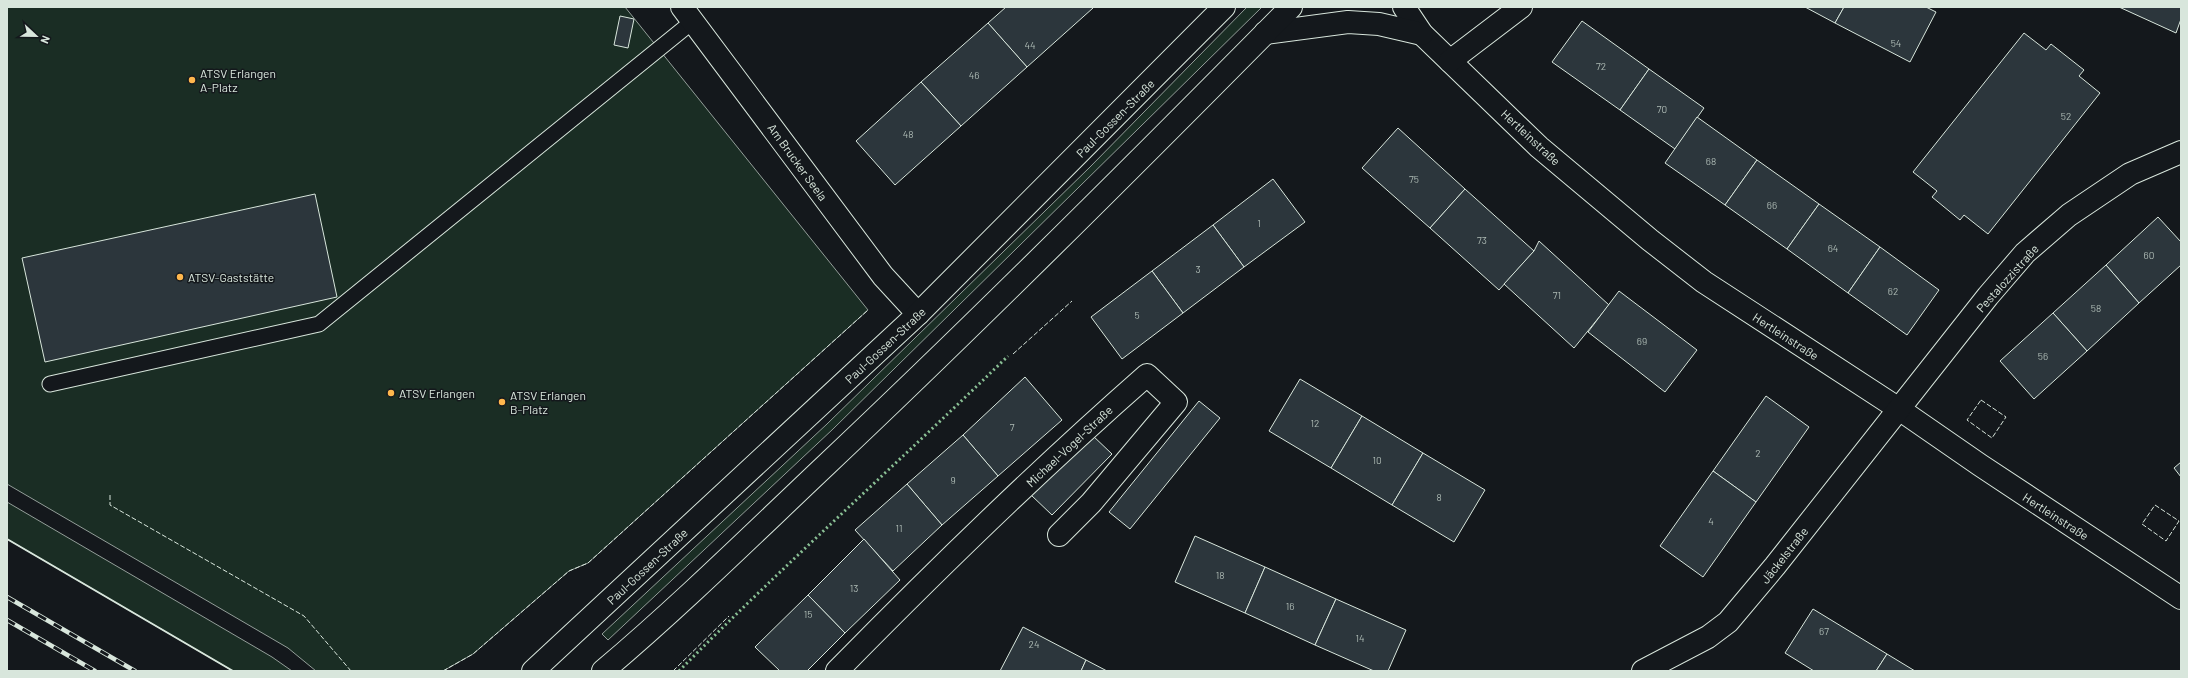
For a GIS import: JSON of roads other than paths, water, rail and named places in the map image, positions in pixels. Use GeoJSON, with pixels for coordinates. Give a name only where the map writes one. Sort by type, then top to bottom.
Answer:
{"type":"FeatureCollection","features":[{"type":"Feature","properties":{"kind":"street","name":"Paul-Gossen-Straße"},"geometry":{"type":"LineString","coordinates":[[533,671],[918,314],[1224,7]]}},
{"type":"Feature","properties":{"kind":"street"},"geometry":{"type":"LineString","coordinates":[[603,671],[872,422],[1102,199],[1291,7]]}},
{"type":"Feature","properties":{"kind":"street","name":"Hertleinstraße"},"geometry":{"type":"LineString","coordinates":[[1404,7],[1422,34],[1539,147],[1650,240],[1704,282],[1899,409],[1980,466],[2181,598]]}},
{"type":"Feature","properties":{"kind":"street"},"geometry":{"type":"LineString","coordinates":[[1450,61],[1521,7]]}},
{"type":"Feature","properties":{"kind":"street","name":"Am Brucker Seela"},"geometry":{"type":"LineString","coordinates":[[687,14],[883,276],[918,314]]}},
{"type":"Feature","properties":{"kind":"street"},"geometry":{"type":"LineString","coordinates":[[1265,34],[1348,22],[1379,24],[1422,34]]}},
{"type":"Feature","properties":{"kind":"street","name":"Pestalozzistraße"},"geometry":{"type":"LineString","coordinates":[[1899,409],[1988,296],[2025,253],[2069,215],[2130,174],[2181,152]]}},
{"type":"Feature","properties":{"kind":"street","name":"Michael-Vogel-Straße"},"geometry":{"type":"LineString","coordinates":[[838,671],[933,573],[1098,417],[1147,374],[1176,402],[1091,503],[1058,535]]}},
{"type":"Feature","properties":{"kind":"street","name":"Jäckelstraße"},"geometry":{"type":"LineString","coordinates":[[1643,671],[1702,641],[1728,622],[1899,409]]}},
{"type":"Feature","properties":{"kind":"lane"},"geometry":{"type":"LineString","coordinates":[[50,384],[319,324],[687,14]]}},
{"type":"Feature","properties":{"kind":"railway"},"geometry":{"type":"LineString","coordinates":[[7,597],[135,671]]}},
{"type":"Feature","properties":{"kind":"railway"},"geometry":{"type":"LineString","coordinates":[[7,620],[95,671]]}},
{"type":"Feature","properties":{"kind":"place","name":"ATSV Erlangen A-Platz"},"geometry":{"type":"Point","coordinates":[192,80]}},
{"type":"Feature","properties":{"kind":"place","name":"ATSV-Gaststätte"},"geometry":{"type":"Point","coordinates":[180,277]}},
{"type":"Feature","properties":{"kind":"place","name":"ATSV Erlangen"},"geometry":{"type":"Point","coordinates":[391,393]}},
{"type":"Feature","properties":{"kind":"place","name":"ATSV Erlangen B-Platz"},"geometry":{"type":"Point","coordinates":[502,402]}}]}
